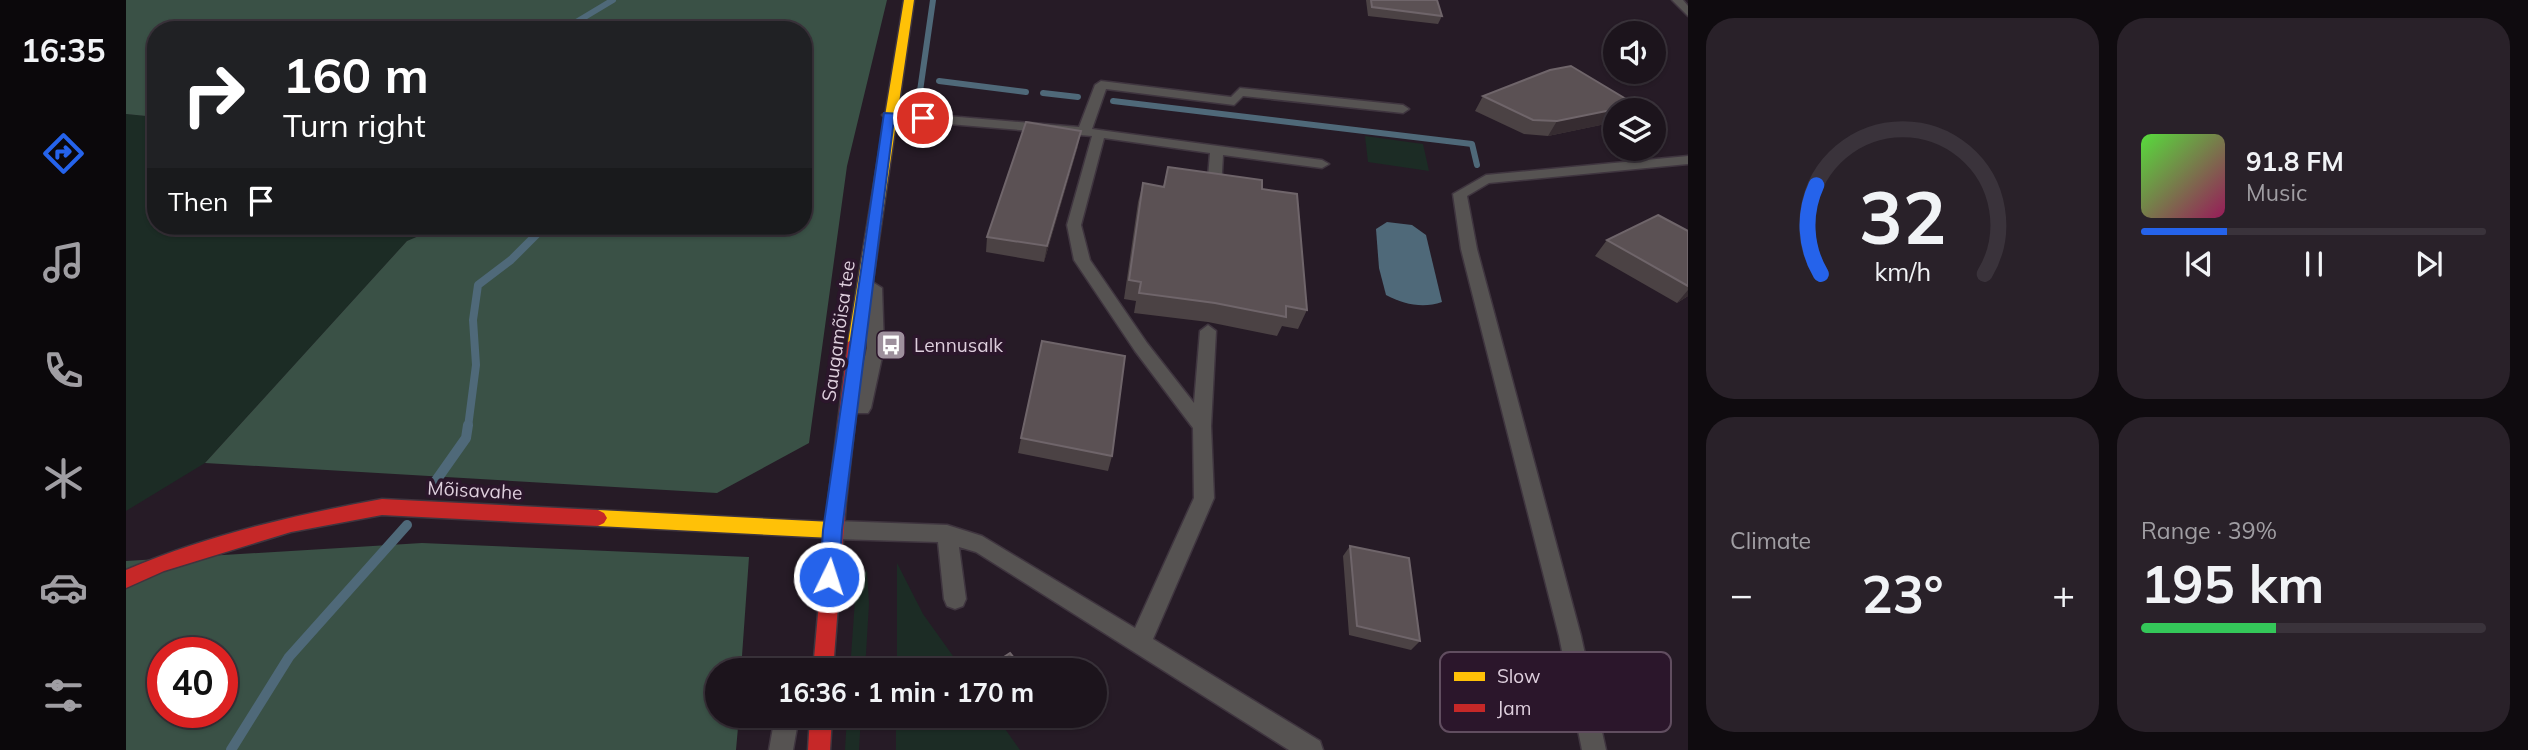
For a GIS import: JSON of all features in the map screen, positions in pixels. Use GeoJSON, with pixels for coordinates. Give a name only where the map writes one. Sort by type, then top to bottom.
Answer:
{"type":"FeatureCollection","features":[{"type":"Feature","properties":{"kind":"street","name":"Saugamõisa tee"},"geometry":{"type":"LineString","coordinates":[[869,262],[888,115],[909,0]]}},
{"type":"Feature","properties":{"kind":"street"},"geometry":{"type":"LineString","coordinates":[[825,658],[832,530],[840,471]]}},
{"type":"Feature","properties":{"kind":"street","name":"Mõisavahe"},"geometry":{"type":"LineString","coordinates":[[126,579],[160,564],[291,524],[382,507],[832,530]]}},
{"type":"Feature","properties":{"kind":"street"},"geometry":{"type":"LineString","coordinates":[[819,750],[820,728]]}},
{"type":"Feature","properties":{"kind":"lane"},"geometry":{"type":"LineString","coordinates":[[1677,0],[1688,13]]}},
{"type":"Feature","properties":{"kind":"lane"},"geometry":{"type":"LineString","coordinates":[[1202,426],[1141,347],[1082,260],[1074,225],[1101,85],[1234,101],[1240,92],[1403,109]]}},
{"type":"Feature","properties":{"kind":"lane"},"geometry":{"type":"LineString","coordinates":[[888,115],[1091,133],[1322,164]]}},
{"type":"Feature","properties":{"kind":"lane"},"geometry":{"type":"LineString","coordinates":[[1214,189],[1217,150]]}},
{"type":"Feature","properties":{"kind":"lane"},"geometry":{"type":"LineString","coordinates":[[1573,652],[1469,249],[1460,194],[1486,179],[1688,160]]}},
{"type":"Feature","properties":{"kind":"lane"},"geometry":{"type":"LineString","coordinates":[[840,471],[872,381],[878,314],[869,262]]}},
{"type":"Feature","properties":{"kind":"lane"},"geometry":{"type":"LineString","coordinates":[[1139,644],[1204,498],[1202,426],[1208,331]]}},
{"type":"Feature","properties":{"kind":"lane"},"geometry":{"type":"LineString","coordinates":[[832,530],[947,534],[982,545],[1311,750]]}},
{"type":"Feature","properties":{"kind":"lane"},"geometry":{"type":"LineString","coordinates":[[947,534],[955,599]]}},
{"type":"Feature","properties":{"kind":"lane"},"geometry":{"type":"LineString","coordinates":[[812,658],[826,624]]}},
{"type":"Feature","properties":{"kind":"lane"},"geometry":{"type":"LineString","coordinates":[[782,750],[785,728]]}},
{"type":"Feature","properties":{"kind":"lane"},"geometry":{"type":"LineString","coordinates":[[1590,732],[1594,750]]}},
{"type":"Feature","properties":{"kind":"green space"},"geometry":{"type":"Polygon","coordinates":[[[126,0],[887,0],[847,166],[809,443],[717,493],[205,463],[407,241],[421,235],[812,235],[812,21],[147,21],[147,116],[126,114],[126,0]]]}},
{"type":"Feature","properties":{"kind":"green space"},"geometry":{"type":"Polygon","coordinates":[[[126,114],[147,116],[147,235],[421,235],[407,241],[205,463],[126,511],[126,114]]]}},
{"type":"Feature","properties":{"kind":"green space"},"geometry":{"type":"Polygon","coordinates":[[[1365,136],[1423,144],[1429,171],[1368,162],[1365,136]]]}},
{"type":"Feature","properties":{"kind":"green space"},"geometry":{"type":"Polygon","coordinates":[[[422,543],[749,557],[742,658],[705,658],[705,728],[738,728],[736,750],[126,750],[126,561],[422,543]]]}},
{"type":"Feature","properties":{"kind":"green space"},"geometry":{"type":"Polygon","coordinates":[[[897,563],[923,614],[954,658],[897,658],[897,563]]]}},
{"type":"Feature","properties":{"kind":"green space"},"geometry":{"type":"Polygon","coordinates":[[[867,570],[869,604],[866,658],[851,658],[856,586],[867,570]]]}},
{"type":"Feature","properties":{"kind":"green space"},"geometry":{"type":"Polygon","coordinates":[[[846,728],[860,728],[859,750],[845,750],[846,728]]]}},
{"type":"Feature","properties":{"kind":"green space"},"geometry":{"type":"Polygon","coordinates":[[[896,728],[1004,728],[1020,750],[896,750],[896,728]]]}},
{"type":"Feature","properties":{"kind":"water"},"geometry":{"type":"Polygon","coordinates":[[[1387,222],[1412,225],[1426,235],[1442,302],[1413,305],[1386,295],[1379,268],[1376,229],[1387,222]]]}},
{"type":"Feature","properties":{"kind":"building"},"geometry":{"type":"Polygon","coordinates":[[[1371,0],[1437,0],[1442,16],[1372,7],[1371,0]]]}},
{"type":"Feature","properties":{"kind":"building"},"geometry":{"type":"Polygon","coordinates":[[[1571,66],[1624,98],[1603,98],[1603,112],[1557,121],[1533,120],[1483,96],[1550,70],[1571,66]]]}},
{"type":"Feature","properties":{"kind":"building"},"geometry":{"type":"Polygon","coordinates":[[[1026,122],[1081,131],[1047,246],[987,237],[1026,122]]]}},
{"type":"Feature","properties":{"kind":"building"},"geometry":{"type":"Polygon","coordinates":[[[1168,167],[1262,180],[1262,189],[1297,194],[1307,310],[1286,306],[1286,317],[1215,303],[1139,293],[1141,282],[1129,280],[1143,183],[1164,187],[1168,167]]]}},
{"type":"Feature","properties":{"kind":"building"},"geometry":{"type":"Polygon","coordinates":[[[1658,215],[1688,231],[1688,286],[1607,240],[1658,215]]]}},
{"type":"Feature","properties":{"kind":"building"},"geometry":{"type":"Polygon","coordinates":[[[1042,341],[1125,356],[1112,456],[1021,438],[1042,341]]]}},
{"type":"Feature","properties":{"kind":"building"},"geometry":{"type":"Polygon","coordinates":[[[1350,546],[1409,558],[1420,641],[1357,626],[1350,546]]]}},
{"type":"Feature","properties":{"kind":"waterway"},"geometry":{"type":"LineString","coordinates":[[578,21],[613,0]]}},
{"type":"Feature","properties":{"kind":"waterway"},"geometry":{"type":"LineString","coordinates":[[918,105],[933,0]]}},
{"type":"Feature","properties":{"kind":"waterway"},"geometry":{"type":"LineString","coordinates":[[939,81],[1026,92]]}},
{"type":"Feature","properties":{"kind":"waterway"},"geometry":{"type":"LineString","coordinates":[[1043,93],[1078,97]]}},
{"type":"Feature","properties":{"kind":"waterway"},"geometry":{"type":"LineString","coordinates":[[1113,101],[1472,144],[1477,165]]}},
{"type":"Feature","properties":{"kind":"waterway"},"geometry":{"type":"LineString","coordinates":[[468,427],[476,365],[473,320],[478,285],[511,260],[536,235]]}},
{"type":"Feature","properties":{"kind":"waterway"},"geometry":{"type":"LineString","coordinates":[[435,482],[466,438],[468,425]]}},
{"type":"Feature","properties":{"kind":"waterway"},"geometry":{"type":"LineString","coordinates":[[231,750],[289,657],[407,525]]}},
{"type":"Feature","properties":{"kind":"traffic: slow"},"geometry":{"type":"LineString","coordinates":[[856,342],[909,0]]}},
{"type":"Feature","properties":{"kind":"traffic: slow"},"geometry":{"type":"LineString","coordinates":[[598,518],[832,530]]}},
{"type":"Feature","properties":{"kind":"traffic: jam"},"geometry":{"type":"LineString","coordinates":[[824,658],[837,502],[856,342]]}},
{"type":"Feature","properties":{"kind":"traffic: jam"},"geometry":{"type":"LineString","coordinates":[[126,579],[160,564],[291,524],[382,507],[598,518]]}},
{"type":"Feature","properties":{"kind":"traffic: jam"},"geometry":{"type":"LineString","coordinates":[[819,750],[820,728]]}},
{"type":"Feature","properties":{"kind":"place","name":"Lennusalk"},"geometry":{"type":"Point","coordinates":[891,345]}},
{"type":"Feature","properties":{"kind":"route"},"geometry":{"type":"LineString","coordinates":[[829,577],[832,530],[888,115],[923,118]]}}]}
